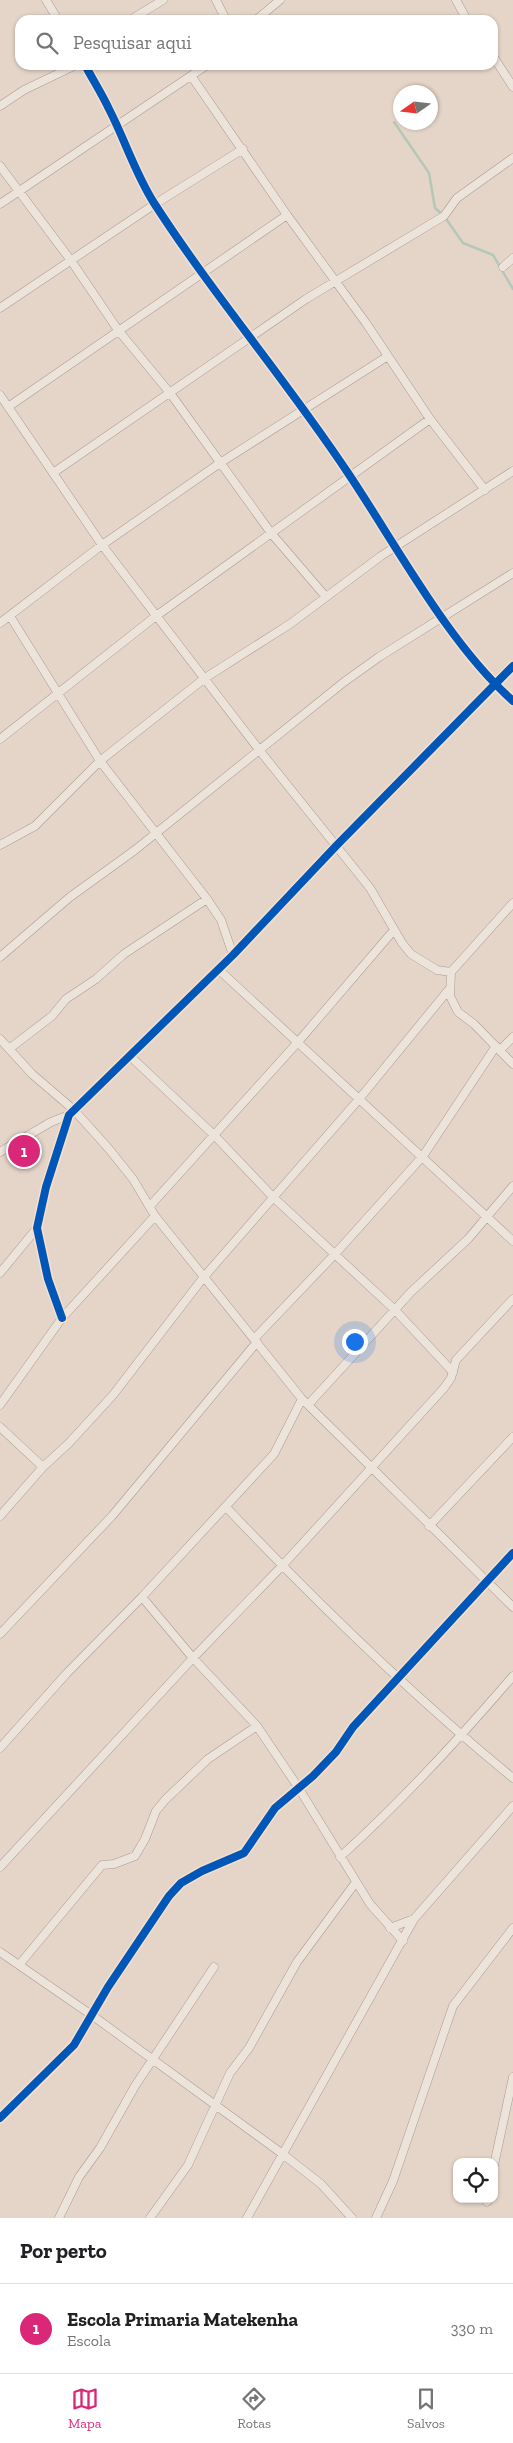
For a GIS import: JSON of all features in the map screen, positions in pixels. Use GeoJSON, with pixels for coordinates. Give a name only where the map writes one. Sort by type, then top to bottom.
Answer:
{"type":"FeatureCollection","features":[{"type":"Feature","properties":{"kind":"street"},"geometry":{"type":"LineString","coordinates":[[46,0],[55,15]]}},
{"type":"Feature","properties":{"kind":"street"},"geometry":{"type":"LineString","coordinates":[[138,15],[163,0]]}},
{"type":"Feature","properties":{"kind":"street"},"geometry":{"type":"LineString","coordinates":[[216,0],[224,15]]}},
{"type":"Feature","properties":{"kind":"street"},"geometry":{"type":"LineString","coordinates":[[262,15],[280,0]]}},
{"type":"Feature","properties":{"kind":"street"},"geometry":{"type":"LineString","coordinates":[[456,0],[464,15]]}},
{"type":"Feature","properties":{"kind":"street"},"geometry":{"type":"LineString","coordinates":[[498,64],[513,88]]}},
{"type":"Feature","properties":{"kind":"street"},"geometry":{"type":"LineString","coordinates":[[0,106],[24,90],[66,70]]}},
{"type":"Feature","properties":{"kind":"street"},"geometry":{"type":"LineString","coordinates":[[88,70],[116,126],[137,174],[155,204],[350,475],[442,617],[495,685],[513,701]]}},
{"type":"Feature","properties":{"kind":"street"},"geometry":{"type":"LineString","coordinates":[[0,204],[201,70]]}},
{"type":"Feature","properties":{"kind":"street"},"geometry":{"type":"LineString","coordinates":[[192,77],[286,215],[388,356],[430,419],[485,490]]}},
{"type":"Feature","properties":{"kind":"street"},"geometry":{"type":"LineString","coordinates":[[0,308],[72,262],[155,204],[242,149]]}},
{"type":"Feature","properties":{"kind":"street"},"geometry":{"type":"LineString","coordinates":[[53,474],[335,281],[444,216],[457,198],[513,158]]}},
{"type":"Feature","properties":{"kind":"street"},"geometry":{"type":"LineString","coordinates":[[0,166],[72,262],[118,330],[170,393],[272,532],[326,597]]}},
{"type":"Feature","properties":{"kind":"street"},"geometry":{"type":"LineString","coordinates":[[8,406],[286,215]]}},
{"type":"Feature","properties":{"kind":"street"},"geometry":{"type":"LineString","coordinates":[[503,267],[513,258]]}},
{"type":"Feature","properties":{"kind":"street"},"geometry":{"type":"LineString","coordinates":[[0,623],[102,545],[220,463],[388,356]]}},
{"type":"Feature","properties":{"kind":"street"},"geometry":{"type":"LineString","coordinates":[[0,395],[102,545],[260,751],[370,888],[394,930],[411,954],[437,970],[451,972]]}},
{"type":"Feature","properties":{"kind":"street"},"geometry":{"type":"LineString","coordinates":[[0,739],[156,616],[430,419]]}},
{"type":"Feature","properties":{"kind":"street"},"geometry":{"type":"LineString","coordinates":[[0,846],[36,826],[100,761],[205,678],[290,624],[396,546],[512,474]]}},
{"type":"Feature","properties":{"kind":"street"},"geometry":{"type":"LineString","coordinates":[[0,957],[70,897],[157,832],[344,682],[442,617],[513,573]]}},
{"type":"Feature","properties":{"kind":"street"},"geometry":{"type":"LineString","coordinates":[[10,616],[100,761],[157,832],[221,920],[232,955]]}},
{"type":"Feature","properties":{"kind":"street"},"geometry":{"type":"LineString","coordinates":[[0,1152],[50,1122],[72,1112],[130,1058],[513,666]]}},
{"type":"Feature","properties":{"kind":"street"},"geometry":{"type":"LineString","coordinates":[[9,1049],[52,1016],[66,999],[96,980],[124,954],[207,899]]}},
{"type":"Feature","properties":{"kind":"street"},"geometry":{"type":"LineString","coordinates":[[513,904],[451,972],[450,988],[450,996],[454,1006],[513,1064]]}},
{"type":"Feature","properties":{"kind":"street"},"geometry":{"type":"LineString","coordinates":[[150,1206],[215,1136],[394,930]]}},
{"type":"Feature","properties":{"kind":"street"},"geometry":{"type":"LineString","coordinates":[[218,969],[513,1241]]}},
{"type":"Feature","properties":{"kind":"street"},"geometry":{"type":"LineString","coordinates":[[0,1516],[43,1467],[69,1443],[112,1395],[203,1278],[360,1098],[450,988]]}},
{"type":"Feature","properties":{"kind":"street"},"geometry":{"type":"LineString","coordinates":[[0,1634],[112,1516],[255,1341],[423,1156],[498,1048],[513,1037]]}},
{"type":"Feature","properties":{"kind":"street"},"geometry":{"type":"LineString","coordinates":[[0,1039],[32,1074],[109,1148],[155,1216],[302,1399],[513,1607]]}},
{"type":"Feature","properties":{"kind":"street"},"geometry":{"type":"LineString","coordinates":[[130,1058],[215,1136],[273,1197],[336,1253],[395,1310],[452,1372]]}},
{"type":"Feature","properties":{"kind":"street"},"geometry":{"type":"LineString","coordinates":[[62,1318],[48,1279],[37,1228],[46,1187],[72,1112]]}},
{"type":"Feature","properties":{"kind":"street"},"geometry":{"type":"LineString","coordinates":[[308,1405],[411,1292],[468,1239],[513,1186]]}},
{"type":"Feature","properties":{"kind":"street"},"geometry":{"type":"LineString","coordinates":[[0,1405],[62,1318],[155,1216]]}},
{"type":"Feature","properties":{"kind":"street"},"geometry":{"type":"LineString","coordinates":[[0,1272],[37,1228]]}},
{"type":"Feature","properties":{"kind":"street"},"geometry":{"type":"LineString","coordinates":[[0,1867],[193,1658],[282,1566],[444,1388],[456,1360],[513,1299]]}},
{"type":"Feature","properties":{"kind":"street"},"geometry":{"type":"LineString","coordinates":[[0,1748],[67,1673],[142,1597],[274,1454],[292,1423],[302,1399]]}},
{"type":"Feature","properties":{"kind":"street"},"geometry":{"type":"LineString","coordinates":[[0,1427],[43,1467]]}},
{"type":"Feature","properties":{"kind":"street"},"geometry":{"type":"LineString","coordinates":[[429,1526],[513,1437]]}},
{"type":"Feature","properties":{"kind":"street"},"geometry":{"type":"LineString","coordinates":[[226,1507],[282,1566],[399,1678],[461,1736],[513,1778]]}},
{"type":"Feature","properties":{"kind":"street"},"geometry":{"type":"LineString","coordinates":[[0,2118],[74,2045],[93,2016],[108,1987],[169,1896],[181,1883],[202,1871],[244,1853],[275,1808],[336,1752],[353,1728],[485,1581],[513,1553]]}},
{"type":"Feature","properties":{"kind":"street"},"geometry":{"type":"LineString","coordinates":[[142,1597],[193,1658],[257,1726],[298,1787],[356,1882],[390,1928],[403,1941]]}},
{"type":"Feature","properties":{"kind":"street"},"geometry":{"type":"LineString","coordinates":[[340,1858],[375,1826],[461,1736],[513,1676]]}},
{"type":"Feature","properties":{"kind":"street"},"geometry":{"type":"LineString","coordinates":[[19,1965],[102,1865],[114,1864],[135,1856],[145,1839],[156,1811],[165,1800],[208,1759],[257,1726]]}},
{"type":"Feature","properties":{"kind":"street"},"geometry":{"type":"LineString","coordinates":[[247,2218],[284,2155],[414,1919],[513,1806]]}},
{"type":"Feature","properties":{"kind":"street"},"geometry":{"type":"LineString","coordinates":[[150,2218],[188,2165],[230,2073],[249,2048],[297,1962],[356,1882]]}},
{"type":"Feature","properties":{"kind":"street"},"geometry":{"type":"LineString","coordinates":[[390,1928],[414,1919]]}},
{"type":"Feature","properties":{"kind":"street"},"geometry":{"type":"LineString","coordinates":[[376,2218],[393,2181],[453,2006],[513,1928]]}},
{"type":"Feature","properties":{"kind":"street"},"geometry":{"type":"LineString","coordinates":[[0,1952],[93,2016],[284,2155],[321,2184],[352,2218]]}},
{"type":"Feature","properties":{"kind":"street"},"geometry":{"type":"LineString","coordinates":[[59,2218],[79,2177],[100,2148],[152,2060],[214,1967]]}},
{"type":"Feature","properties":{"kind":"street"},"geometry":{"type":"LineString","coordinates":[[496,2158],[513,2077]]}},
{"type":"Feature","properties":{"kind":"waterway"},"geometry":{"type":"LineString","coordinates":[[399,130],[429,173],[435,208],[444,216],[463,243],[493,255],[513,289]]}},
{"type":"Feature","properties":{"kind":"cycle path"},"geometry":{"type":"LineString","coordinates":[[88,70],[106,103],[147,192],[177,238],[325,439],[445,623],[489,678],[513,701]]}},
{"type":"Feature","properties":{"kind":"cycle path"},"geometry":{"type":"LineString","coordinates":[[62,1318],[48,1279],[37,1228],[46,1187],[69,1115],[233,955],[336,846],[513,666]]}},
{"type":"Feature","properties":{"kind":"cycle path"},"geometry":{"type":"LineString","coordinates":[[0,2118],[74,2045],[108,1987],[169,1896],[181,1883],[202,1871],[244,1853],[275,1808],[313,1776],[336,1752],[353,1727],[513,1553]]}},
{"type":"Feature","properties":{"kind":"place","name":"Escola Primaria Matekenha"},"geometry":{"type":"Point","coordinates":[24,1151]}}]}
